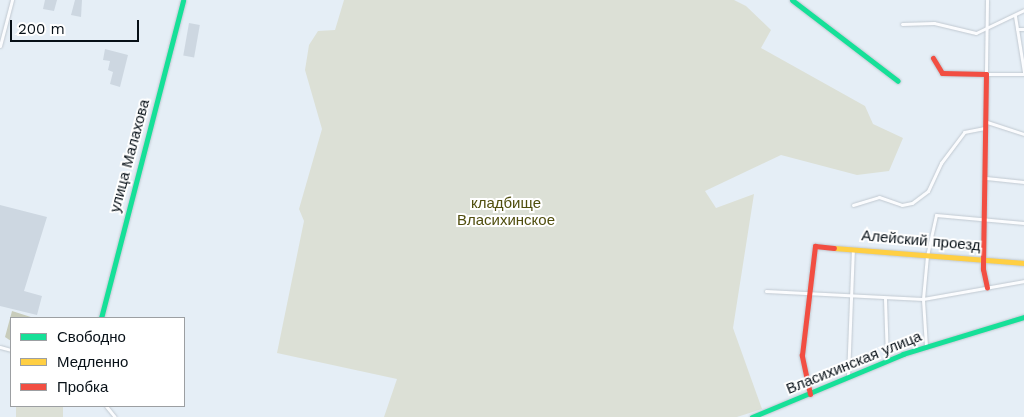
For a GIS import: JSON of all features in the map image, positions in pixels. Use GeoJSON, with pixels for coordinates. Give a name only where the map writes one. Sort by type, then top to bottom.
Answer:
{"type":"FeatureCollection","features":[{"type":"Feature","properties":{"kind":"street"},"geometry":{"type":"LineString","coordinates":[[0,46],[12,0]]}},
{"type":"Feature","properties":{"kind":"street","name":"улица Малахова"},"geometry":{"type":"LineString","coordinates":[[100,317],[183,0]]}},
{"type":"Feature","properties":{"kind":"street"},"geometry":{"type":"LineString","coordinates":[[792,0],[898,80]]}},
{"type":"Feature","properties":{"kind":"street"},"geometry":{"type":"LineString","coordinates":[[987,0],[986,217],[984,259],[987,288]]}},
{"type":"Feature","properties":{"kind":"street"},"geometry":{"type":"LineString","coordinates":[[902,24],[934,23],[967,32],[986,28],[1015,16],[1024,10]]}},
{"type":"Feature","properties":{"kind":"street"},"geometry":{"type":"LineString","coordinates":[[933,58],[942,73],[1024,73],[1015,16]]}},
{"type":"Feature","properties":{"kind":"street"},"geometry":{"type":"LineString","coordinates":[[1017,29],[1024,29]]}},
{"type":"Feature","properties":{"kind":"street"},"geometry":{"type":"LineString","coordinates":[[854,205],[883,197],[902,205],[912,203],[928,191],[941,163],[964,132],[986,125],[1024,134]]}},
{"type":"Feature","properties":{"kind":"street"},"geometry":{"type":"LineString","coordinates":[[986,178],[1024,182]]}},
{"type":"Feature","properties":{"kind":"street"},"geometry":{"type":"LineString","coordinates":[[926,346],[923,299],[927,256],[936,215],[986,217],[1024,223]]}},
{"type":"Feature","properties":{"kind":"street","name":"Алейский проезд"},"geometry":{"type":"LineString","coordinates":[[808,294],[815,246],[1024,263]]}},
{"type":"Feature","properties":{"kind":"street"},"geometry":{"type":"LineString","coordinates":[[848,377],[849,297],[853,248]]}},
{"type":"Feature","properties":{"kind":"street"},"geometry":{"type":"LineString","coordinates":[[766,291],[884,299],[923,299],[1024,281]]}},
{"type":"Feature","properties":{"kind":"street"},"geometry":{"type":"LineString","coordinates":[[808,294],[802,355],[810,394]]}},
{"type":"Feature","properties":{"kind":"street"},"geometry":{"type":"LineString","coordinates":[[884,299],[887,360]]}},
{"type":"Feature","properties":{"kind":"street","name":"Власихинская улица"},"geometry":{"type":"LineString","coordinates":[[752,417],[887,360],[926,346],[1024,317]]}},
{"type":"Feature","properties":{"kind":"green space","name":"кладбище Власихинское"},"geometry":{"type":"Polygon","coordinates":[[[344,0],[734,0],[746,6],[771,30],[761,48],[865,106],[873,124],[903,138],[889,171],[857,175],[781,155],[705,191],[716,208],[754,194],[733,328],[762,409],[737,417],[384,417],[397,379],[277,353],[304,221],[299,209],[322,129],[305,70],[309,45],[318,31],[335,30],[344,0]]]}},
{"type":"Feature","properties":{"kind":"green space"},"geometry":{"type":"Polygon","coordinates":[[[12,311],[31,317],[10,317],[12,311]]]}},
{"type":"Feature","properties":{"kind":"green space"},"geometry":{"type":"Polygon","coordinates":[[[10,318],[10,340],[5,337],[10,318]]]}},
{"type":"Feature","properties":{"kind":"green space"},"geometry":{"type":"Polygon","coordinates":[[[16,407],[63,407],[63,417],[16,417],[16,407]]]}},
{"type":"Feature","properties":{"kind":"building"},"geometry":{"type":"Polygon","coordinates":[[[45,0],[57,0],[54,11],[43,9],[45,0]]]}},
{"type":"Feature","properties":{"kind":"building"},"geometry":{"type":"Polygon","coordinates":[[[75,0],[82,0],[81,17],[71,15],[75,0]]]}},
{"type":"Feature","properties":{"kind":"building"},"geometry":{"type":"Polygon","coordinates":[[[189,23],[200,25],[194,57],[183,55],[189,23]]]}},
{"type":"Feature","properties":{"kind":"building"},"geometry":{"type":"Polygon","coordinates":[[[105,49],[128,55],[120,87],[110,84],[113,72],[108,70],[110,61],[103,60],[105,49]]]}},
{"type":"Feature","properties":{"kind":"building"},"geometry":{"type":"Polygon","coordinates":[[[0,205],[47,217],[24,291],[42,296],[37,315],[0,306],[0,205]]]}},
{"type":"Feature","properties":{"kind":"traffic: fast"},"geometry":{"type":"LineString","coordinates":[[101,317],[183,0]]}},
{"type":"Feature","properties":{"kind":"traffic: fast"},"geometry":{"type":"LineString","coordinates":[[792,0],[898,81]]}},
{"type":"Feature","properties":{"kind":"traffic: fast"},"geometry":{"type":"LineString","coordinates":[[752,417],[903,354],[1024,317]]}},
{"type":"Feature","properties":{"kind":"traffic: slow"},"geometry":{"type":"LineString","coordinates":[[834,248],[1024,263]]}},
{"type":"Feature","properties":{"kind":"traffic: jam"},"geometry":{"type":"LineString","coordinates":[[933,58],[942,73],[986,74],[983,269],[987,288]]}},
{"type":"Feature","properties":{"kind":"traffic: jam"},"geometry":{"type":"LineString","coordinates":[[810,394],[802,355],[815,246],[834,248]]}}]}
